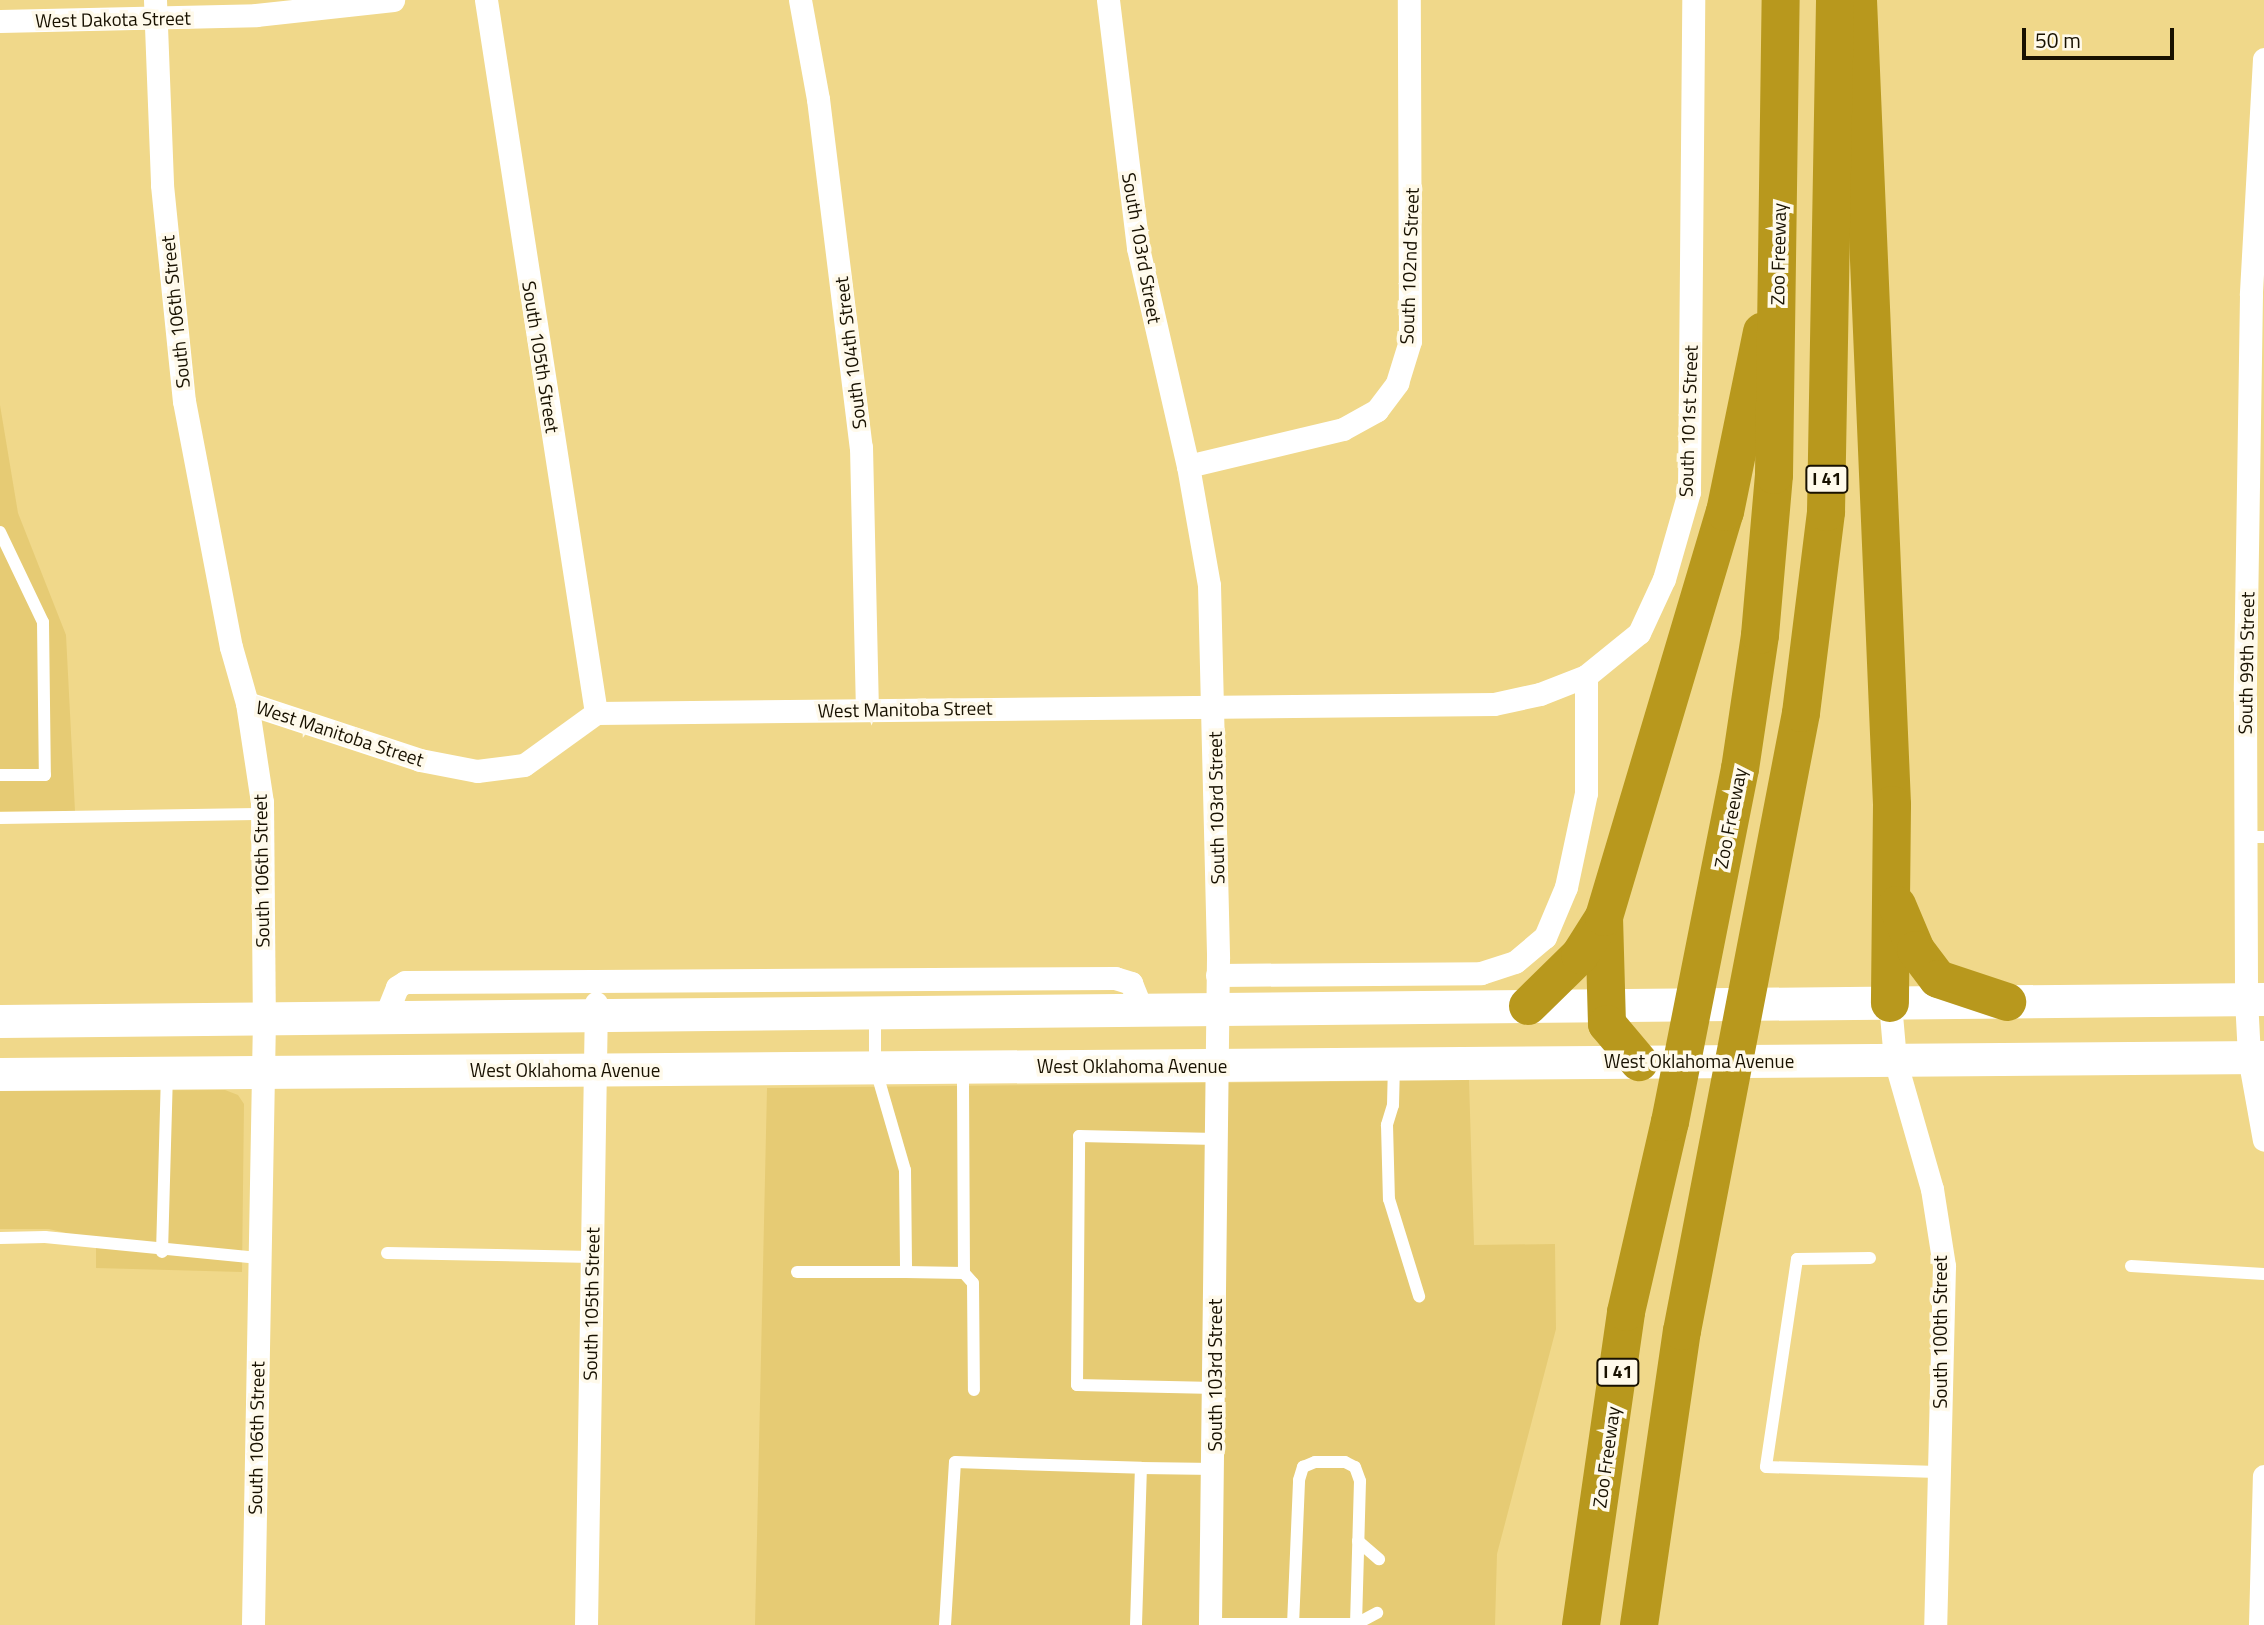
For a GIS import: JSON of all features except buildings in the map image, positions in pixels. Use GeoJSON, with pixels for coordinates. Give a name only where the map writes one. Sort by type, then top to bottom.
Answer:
{"type":"FeatureCollection","features":[{"type":"Feature","properties":{"kind":"highway","name":"Zoo Freeway"},"geometry":{"type":"LineString","coordinates":[[1581,1625],[1626,1312],[1670,1122],[1740,769],[1760,635],[1774,475],[1780,0]]}},
{"type":"Feature","properties":{"kind":"highway","name":"I 41"},"geometry":{"type":"LineString","coordinates":[[1639,1625],[1682,1331],[1801,713],[1826,512],[1835,0]]}},
{"type":"Feature","properties":{"kind":"highway"},"geometry":{"type":"LineString","coordinates":[[1858,0],[1886,652],[1892,892],[1891,1003]]}},
{"type":"Feature","properties":{"kind":"highway"},"geometry":{"type":"LineString","coordinates":[[1528,1006],[1580,955],[1604,917],[1725,512],[1747,390],[1778,269]]}},
{"type":"Feature","properties":{"kind":"highway"},"geometry":{"type":"LineString","coordinates":[[1892,892],[1905,929],[1929,970],[1970,993],[2007,1002]]}},
{"type":"Feature","properties":{"kind":"highway"},"geometry":{"type":"LineString","coordinates":[[1604,917],[1603,1006],[1617,1041],[1639,1062]]}},
{"type":"Feature","properties":{"kind":"main road"},"geometry":{"type":"LineString","coordinates":[[0,1021],[385,1017],[596,999],[876,1012],[2255,999]]}},
{"type":"Feature","properties":{"kind":"main road","name":"West Oklahoma Avenue"},"geometry":{"type":"LineString","coordinates":[[0,1074],[2256,1057]]}},
{"type":"Feature","properties":{"kind":"street","name":"West Dakota Street"},"geometry":{"type":"LineString","coordinates":[[0,21],[155,10],[393,0]]}},
{"type":"Feature","properties":{"kind":"street","name":"South 105th Street"},"geometry":{"type":"LineString","coordinates":[[486,0],[596,713]]}},
{"type":"Feature","properties":{"kind":"street","name":"South 104th Street"},"geometry":{"type":"LineString","coordinates":[[800,0],[818,99],[861,447],[867,710]]}},
{"type":"Feature","properties":{"kind":"street","name":"South 103rd Street"},"geometry":{"type":"LineString","coordinates":[[1108,0],[1138,248],[1188,466],[1209,585],[1215,706],[1217,975],[1215,1469],[1210,1624]]}},
{"type":"Feature","properties":{"kind":"street","name":"South 102nd Street"},"geometry":{"type":"LineString","coordinates":[[1188,466],[1343,429],[1377,410],[1397,383],[1410,341],[1409,0]]}},
{"type":"Feature","properties":{"kind":"street","name":"South 101st Street"},"geometry":{"type":"LineString","coordinates":[[1586,676],[1639,633],[1664,579],[1689,492],[1693,0]]}},
{"type":"Feature","properties":{"kind":"street","name":"South 106th Street"},"geometry":{"type":"LineString","coordinates":[[155,10],[162,185],[184,401],[231,647],[247,703],[262,814],[264,1018],[253,1625]]}},
{"type":"Feature","properties":{"kind":"street","name":"South 99th Street"},"geometry":{"type":"LineString","coordinates":[[2263,1126],[2256,1057],[2254,699],[2264,59]]}},
{"type":"Feature","properties":{"kind":"street","name":"West Manitoba Street"},"geometry":{"type":"LineString","coordinates":[[247,703],[420,760],[477,771],[524,765],[596,713],[1494,704],[1540,694],[1586,676]]}},
{"type":"Feature","properties":{"kind":"street"},"geometry":{"type":"LineString","coordinates":[[1217,975],[1481,973],[1515,962],[1545,937],[1566,887],[1586,793],[1586,676]]}},
{"type":"Feature","properties":{"kind":"street"},"geometry":{"type":"LineString","coordinates":[[596,999],[1115,978],[1131,983],[1142,1010]]}},
{"type":"Feature","properties":{"kind":"street","name":"South 105th Street"},"geometry":{"type":"LineString","coordinates":[[586,1625],[596,999]]}},
{"type":"Feature","properties":{"kind":"street","name":"South 100th Street"},"geometry":{"type":"LineString","coordinates":[[1891,1003],[1895,1060],[1932,1189],[1944,1266],[1935,1625]]}},
{"type":"Feature","properties":{"kind":"street"},"geometry":{"type":"LineString","coordinates":[[2260,1625],[2264,1476]]}},
{"type":"Feature","properties":{"kind":"lane"},"geometry":{"type":"LineString","coordinates":[[0,532],[43,622],[45,775],[0,775]]}},
{"type":"Feature","properties":{"kind":"lane"},"geometry":{"type":"LineString","coordinates":[[0,818],[262,814]]}},
{"type":"Feature","properties":{"kind":"lane"},"geometry":{"type":"LineString","coordinates":[[876,1012],[876,1067],[905,1170],[906,1272]]}},
{"type":"Feature","properties":{"kind":"lane"},"geometry":{"type":"LineString","coordinates":[[1394,1064],[1393,1105],[1387,1125],[1389,1199],[1419,1296]]}},
{"type":"Feature","properties":{"kind":"lane"},"geometry":{"type":"LineString","coordinates":[[964,1067],[964,1273],[973,1283],[974,1390]]}},
{"type":"Feature","properties":{"kind":"lane"},"geometry":{"type":"LineString","coordinates":[[162,1252],[167,1073]]}},
{"type":"Feature","properties":{"kind":"lane"},"geometry":{"type":"LineString","coordinates":[[1215,1388],[1077,1385],[1077,1371],[1079,1136],[1216,1139]]}},
{"type":"Feature","properties":{"kind":"lane"},"geometry":{"type":"LineString","coordinates":[[0,1238],[45,1237],[162,1252],[260,1258]]}},
{"type":"Feature","properties":{"kind":"lane"},"geometry":{"type":"LineString","coordinates":[[387,1253],[592,1257]]}},
{"type":"Feature","properties":{"kind":"lane"},"geometry":{"type":"LineString","coordinates":[[1870,1258],[1797,1259],[1766,1467],[1938,1472]]}},
{"type":"Feature","properties":{"kind":"lane"},"geometry":{"type":"LineString","coordinates":[[2131,1266],[2264,1274]]}},
{"type":"Feature","properties":{"kind":"lane"},"geometry":{"type":"LineString","coordinates":[[797,1272],[964,1273]]}},
{"type":"Feature","properties":{"kind":"lane"},"geometry":{"type":"LineString","coordinates":[[945,1625],[955,1462],[1215,1469]]}},
{"type":"Feature","properties":{"kind":"lane"},"geometry":{"type":"LineString","coordinates":[[1293,1624],[1303,1467],[1315,1462],[1355,1467],[1360,1481],[1356,1625]]}},
{"type":"Feature","properties":{"kind":"lane"},"geometry":{"type":"LineString","coordinates":[[1136,1625],[1141,1468]]}},
{"type":"Feature","properties":{"kind":"lane"},"geometry":{"type":"LineString","coordinates":[[1358,1541],[1379,1559]]}},
{"type":"Feature","properties":{"kind":"lane"},"geometry":{"type":"LineString","coordinates":[[1210,1624],[1356,1625],[1377,1613]]}},
{"type":"Feature","properties":{"kind":"shaded area"},"geometry":{"type":"Polygon","coordinates":[[[0,405],[18,513],[66,635],[75,811],[0,811],[0,405]]]}},
{"type":"Feature","properties":{"kind":"shaded area"},"geometry":{"type":"Polygon","coordinates":[[[1469,1080],[1474,1245],[1555,1244],[1556,1329],[1497,1554],[1495,1625],[755,1625],[767,1088],[1469,1080]]]}},
{"type":"Feature","properties":{"kind":"shaded area"},"geometry":{"type":"Polygon","coordinates":[[[225,1090],[238,1095],[244,1104],[242,1272],[96,1268],[96,1240],[49,1229],[0,1229],[0,1091],[225,1090]]]}}]}
